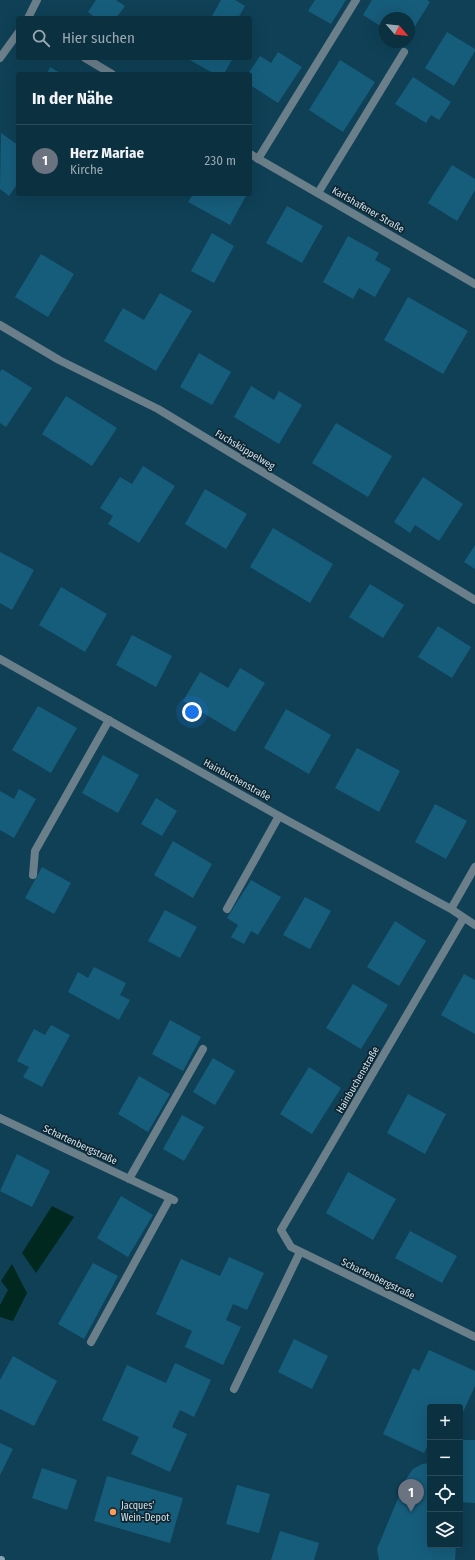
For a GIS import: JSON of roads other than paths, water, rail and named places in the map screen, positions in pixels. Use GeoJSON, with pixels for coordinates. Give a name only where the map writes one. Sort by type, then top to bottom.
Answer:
{"type":"FeatureCollection","features":[{"type":"Feature","properties":{"kind":"street"},"geometry":{"type":"LineString","coordinates":[[29,16],[37,0]]}},
{"type":"Feature","properties":{"kind":"street"},"geometry":{"type":"LineString","coordinates":[[258,158],[356,0]]}},
{"type":"Feature","properties":{"kind":"street"},"geometry":{"type":"LineString","coordinates":[[0,58],[16,36]]}},
{"type":"Feature","properties":{"kind":"street"},"geometry":{"type":"LineString","coordinates":[[318,193],[404,52]]}},
{"type":"Feature","properties":{"kind":"street"},"geometry":{"type":"LineString","coordinates":[[88,60],[109,72]]}},
{"type":"Feature","properties":{"kind":"street","name":"Karlshafener Straße"},"geometry":{"type":"LineString","coordinates":[[252,155],[475,284]]}},
{"type":"Feature","properties":{"kind":"street","name":"Fuchsküppelweg"},"geometry":{"type":"LineString","coordinates":[[0,325],[59,360],[158,409],[475,600]]}},
{"type":"Feature","properties":{"kind":"street","name":"Hainbuchenstraße"},"geometry":{"type":"LineString","coordinates":[[0,660],[279,816],[451,909],[463,919],[475,925]]}},
{"type":"Feature","properties":{"kind":"street"},"geometry":{"type":"LineString","coordinates":[[33,875],[35,851],[109,720]]}},
{"type":"Feature","properties":{"kind":"street"},"geometry":{"type":"LineString","coordinates":[[227,909],[279,816]]}},
{"type":"Feature","properties":{"kind":"street"},"geometry":{"type":"LineString","coordinates":[[451,909],[475,867]]}},
{"type":"Feature","properties":{"kind":"street","name":"Hainbuchenstraße"},"geometry":{"type":"LineString","coordinates":[[281,1230],[463,919]]}},
{"type":"Feature","properties":{"kind":"street"},"geometry":{"type":"LineString","coordinates":[[129,1179],[203,1049]]}},
{"type":"Feature","properties":{"kind":"street","name":"Schartenbergstraße"},"geometry":{"type":"LineString","coordinates":[[0,1118],[172,1199],[91,1342]]}},
{"type":"Feature","properties":{"kind":"street","name":"Schartenbergstraße"},"geometry":{"type":"LineString","coordinates":[[281,1230],[291,1247],[300,1252],[475,1337]]}},
{"type":"Feature","properties":{"kind":"street"},"geometry":{"type":"LineString","coordinates":[[234,1390],[300,1252]]}},
{"type":"Feature","properties":{"kind":"place","name":"Jacques’ Wein-Depot"},"geometry":{"type":"Point","coordinates":[113,1512]}},
{"type":"Feature","properties":{"kind":"place","name":"Herz Mariae"},"geometry":{"type":"Point","coordinates":[411,1512]}}]}
